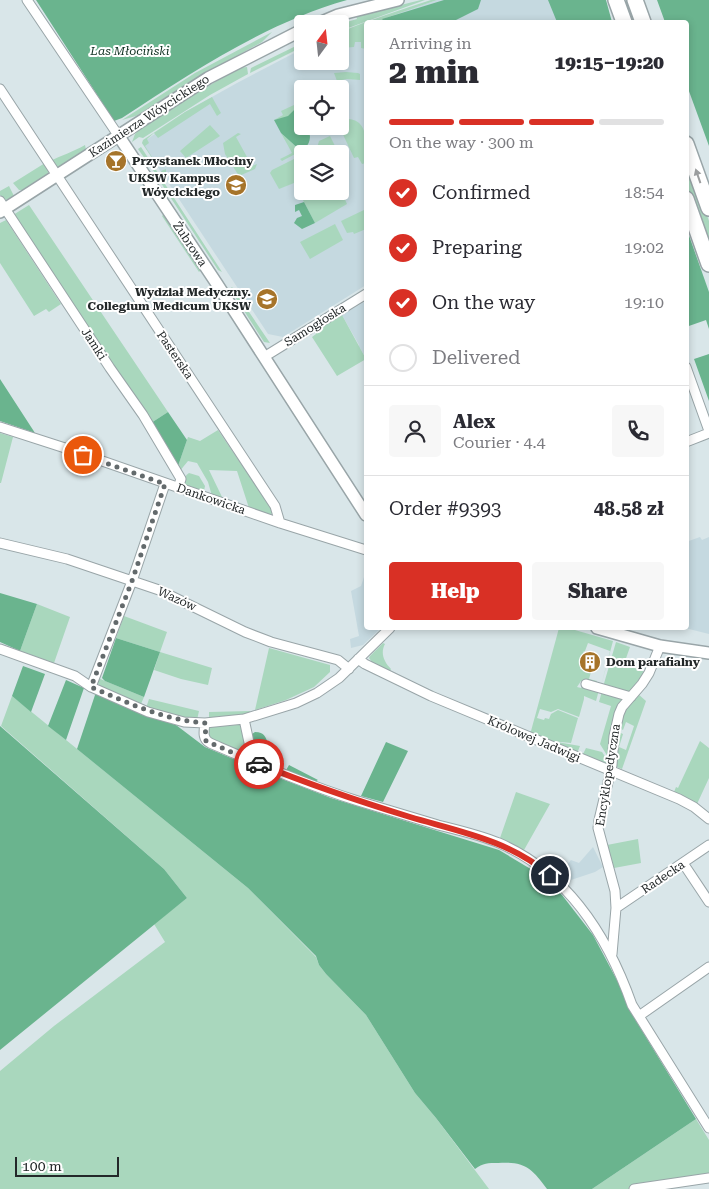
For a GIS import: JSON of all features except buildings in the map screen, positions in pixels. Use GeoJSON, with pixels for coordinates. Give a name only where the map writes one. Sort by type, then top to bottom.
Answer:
{"type":"FeatureCollection","features":[{"type":"Feature","properties":{"kind":"highway"},"geometry":{"type":"LineString","coordinates":[[616,0],[623,20]]}},
{"type":"Feature","properties":{"kind":"highway"},"geometry":{"type":"LineString","coordinates":[[636,0],[643,20]]}},
{"type":"Feature","properties":{"kind":"highway"},"geometry":{"type":"LineString","coordinates":[[689,152],[709,208]]}},
{"type":"Feature","properties":{"kind":"highway"},"geometry":{"type":"LineString","coordinates":[[689,207],[709,264]]}},
{"type":"Feature","properties":{"kind":"street","name":"Żubrowa"},"geometry":{"type":"LineString","coordinates":[[27,0],[118,135],[364,512]]}},
{"type":"Feature","properties":{"kind":"street"},"geometry":{"type":"LineString","coordinates":[[338,15],[398,0]]}},
{"type":"Feature","properties":{"kind":"street","name":"Kazimierza Wóycickiego"},"geometry":{"type":"LineString","coordinates":[[2,207],[56,176],[208,78],[294,34]]}},
{"type":"Feature","properties":{"kind":"street","name":"Pasterska"},"geometry":{"type":"LineString","coordinates":[[0,89],[275,506],[280,523]]}},
{"type":"Feature","properties":{"kind":"street","name":"Jamki"},"geometry":{"type":"LineString","coordinates":[[2,207],[143,415],[181,480],[178,488]]}},
{"type":"Feature","properties":{"kind":"street","name":"Samogłoska"},"geometry":{"type":"LineString","coordinates":[[264,357],[364,295]]}},
{"type":"Feature","properties":{"kind":"street"},"geometry":{"type":"LineString","coordinates":[[689,375],[709,432],[689,441]]}},
{"type":"Feature","properties":{"kind":"street","name":"Dankowicka"},"geometry":{"type":"LineString","coordinates":[[0,427],[280,523],[364,549]]}},
{"type":"Feature","properties":{"kind":"street"},"geometry":{"type":"LineString","coordinates":[[91,687],[132,581],[165,484]]}},
{"type":"Feature","properties":{"kind":"street","name":"Wazów"},"geometry":{"type":"LineString","coordinates":[[0,543],[42,552],[171,595],[246,632],[271,642],[338,660],[349,669]]}},
{"type":"Feature","properties":{"kind":"street"},"geometry":{"type":"LineString","coordinates":[[0,649],[75,676],[91,687],[148,712],[184,722],[205,723],[244,719],[296,703],[317,692],[349,669],[388,630]]}},
{"type":"Feature","properties":{"kind":"street"},"geometry":{"type":"LineString","coordinates":[[612,630],[660,646],[709,653]]}},
{"type":"Feature","properties":{"kind":"street","name":"Encyklopedyczna"},"geometry":{"type":"LineString","coordinates":[[660,646],[649,673],[622,707],[618,717],[614,736],[611,771],[598,828],[611,876],[616,908],[612,954],[629,992],[632,1005],[707,1122]]}},
{"type":"Feature","properties":{"kind":"street","name":"Królowej Jadwigi"},"geometry":{"type":"LineString","coordinates":[[358,659],[431,696],[679,799],[709,819]]}},
{"type":"Feature","properties":{"kind":"street"},"geometry":{"type":"LineString","coordinates":[[586,684],[631,697]]}},
{"type":"Feature","properties":{"kind":"street"},"geometry":{"type":"LineString","coordinates":[[244,719],[253,761]]}},
{"type":"Feature","properties":{"kind":"street"},"geometry":{"type":"LineString","coordinates":[[205,723],[206,741],[253,761],[330,792],[499,843],[535,862],[566,889],[583,909],[612,954]]}},
{"type":"Feature","properties":{"kind":"street","name":"Radecka"},"geometry":{"type":"LineString","coordinates":[[616,908],[709,845]]}},
{"type":"Feature","properties":{"kind":"street"},"geometry":{"type":"LineString","coordinates":[[684,863],[709,902]]}},
{"type":"Feature","properties":{"kind":"street"},"geometry":{"type":"LineString","coordinates":[[639,1016],[709,967]]}},
{"type":"Feature","properties":{"kind":"street"},"geometry":{"type":"LineString","coordinates":[[634,1189],[672,1186],[709,1178]]}},
{"type":"Feature","properties":{"kind":"shaded area"},"geometry":{"type":"Polygon","coordinates":[[[437,0],[581,0],[588,20],[377,20],[437,0]]]}},
{"type":"Feature","properties":{"kind":"shaded area","name":"UKSW Kampus Wóycickiego"},"geometry":{"type":"Polygon","coordinates":[[[364,26],[364,286],[283,337],[268,334],[142,143],[185,112],[294,53],[294,70],[349,70],[349,32],[364,26]]]}},
{"type":"Feature","properties":{"kind":"shaded area"},"geometry":{"type":"Polygon","coordinates":[[[364,302],[364,355],[359,348],[342,315],[364,302]]]}},
{"type":"Feature","properties":{"kind":"shaded area"},"geometry":{"type":"Polygon","coordinates":[[[700,537],[702,540],[709,537],[709,634],[689,629],[689,541],[700,537]]]}},
{"type":"Feature","properties":{"kind":"shaded area"},"geometry":{"type":"Polygon","coordinates":[[[364,577],[364,630],[379,630],[363,645],[351,648],[350,639],[359,636],[351,591],[361,586],[364,577]]]}},
{"type":"Feature","properties":{"kind":"shaded area"},"geometry":{"type":"Polygon","coordinates":[[[593,847],[603,867],[595,872],[571,880],[567,885],[563,881],[566,878],[560,873],[571,860],[579,863],[593,847]]]}},
{"type":"Feature","properties":{"kind":"green space","name":"Las Młociński"},"geometry":{"type":"Polygon","coordinates":[[[36,0],[347,0],[305,15],[294,15],[294,20],[230,50],[122,118],[114,121],[36,0]]]}},
{"type":"Feature","properties":{"kind":"green space"},"geometry":{"type":"Polygon","coordinates":[[[425,0],[370,20],[364,20],[364,22],[349,28],[349,21],[357,19],[356,16],[425,0]]]}},
{"type":"Feature","properties":{"kind":"green space"},"geometry":{"type":"Polygon","coordinates":[[[431,0],[437,0],[383,19],[372,20],[431,0]]]}},
{"type":"Feature","properties":{"kind":"green space"},"geometry":{"type":"Polygon","coordinates":[[[444,0],[481,0],[478,9],[456,20],[382,19],[444,0]]]}},
{"type":"Feature","properties":{"kind":"green space"},"geometry":{"type":"Polygon","coordinates":[[[548,0],[606,0],[611,20],[556,20],[548,0]]]}},
{"type":"Feature","properties":{"kind":"green space"},"geometry":{"type":"Polygon","coordinates":[[[657,0],[709,0],[709,146],[689,91],[689,20],[664,20],[657,0]]]}},
{"type":"Feature","properties":{"kind":"green space"},"geometry":{"type":"Polygon","coordinates":[[[364,23],[364,49],[361,48],[361,42],[355,42],[354,47],[349,47],[349,29],[364,23]]]}},
{"type":"Feature","properties":{"kind":"green space"},"geometry":{"type":"Polygon","coordinates":[[[272,32],[262,42],[185,85],[136,116],[122,120],[195,73],[272,32]]]}},
{"type":"Feature","properties":{"kind":"green space"},"geometry":{"type":"Polygon","coordinates":[[[294,47],[294,51],[250,73],[251,68],[294,47]]]}},
{"type":"Feature","properties":{"kind":"green space"},"geometry":{"type":"Polygon","coordinates":[[[247,67],[248,74],[210,95],[143,138],[139,137],[132,142],[140,128],[238,68],[247,67]]]}},
{"type":"Feature","properties":{"kind":"green space"},"geometry":{"type":"Polygon","coordinates":[[[334,73],[358,73],[360,74],[360,80],[337,80],[334,73]]]}},
{"type":"Feature","properties":{"kind":"green space"},"geometry":{"type":"Polygon","coordinates":[[[212,97],[221,113],[217,116],[210,104],[158,138],[154,133],[147,139],[149,143],[145,146],[161,171],[166,169],[166,172],[163,174],[142,143],[143,140],[185,112],[212,97]]]}},
{"type":"Feature","properties":{"kind":"green space"},"geometry":{"type":"Polygon","coordinates":[[[294,105],[294,110],[288,117],[274,120],[283,115],[281,111],[294,105]]]}},
{"type":"Feature","properties":{"kind":"green space"},"geometry":{"type":"Polygon","coordinates":[[[294,110],[294,135],[310,135],[308,145],[294,145],[281,133],[274,120],[288,116],[294,110]]]}},
{"type":"Feature","properties":{"kind":"green space"},"geometry":{"type":"Polygon","coordinates":[[[349,119],[360,124],[363,129],[364,164],[362,164],[358,157],[354,158],[343,135],[349,135],[349,119]]]}},
{"type":"Feature","properties":{"kind":"green space"},"geometry":{"type":"Polygon","coordinates":[[[210,125],[220,136],[186,158],[180,151],[210,125]]]}},
{"type":"Feature","properties":{"kind":"green space"},"geometry":{"type":"Polygon","coordinates":[[[238,133],[241,134],[236,137],[252,166],[257,164],[255,169],[239,176],[225,154],[223,143],[238,133]]]}},
{"type":"Feature","properties":{"kind":"green space"},"geometry":{"type":"Polygon","coordinates":[[[281,133],[294,145],[294,155],[282,161],[280,159],[292,153],[281,133]]]}},
{"type":"Feature","properties":{"kind":"green space"},"geometry":{"type":"Polygon","coordinates":[[[330,136],[334,145],[318,145],[319,141],[330,136]]]}},
{"type":"Feature","properties":{"kind":"green space"},"geometry":{"type":"Polygon","coordinates":[[[85,145],[86,150],[59,167],[56,168],[50,161],[76,150],[85,145]]]}},
{"type":"Feature","properties":{"kind":"green space"},"geometry":{"type":"Polygon","coordinates":[[[141,147],[160,176],[158,177],[138,149],[141,147]]]}},
{"type":"Feature","properties":{"kind":"green space"},"geometry":{"type":"Polygon","coordinates":[[[294,159],[294,183],[279,189],[270,173],[272,170],[294,159]]]}},
{"type":"Feature","properties":{"kind":"green space"},"geometry":{"type":"Polygon","coordinates":[[[45,163],[49,170],[47,175],[24,190],[19,190],[13,183],[45,163]]]}},
{"type":"Feature","properties":{"kind":"green space"},"geometry":{"type":"Polygon","coordinates":[[[689,164],[709,221],[709,252],[689,195],[689,164]]]}},
{"type":"Feature","properties":{"kind":"green space"},"geometry":{"type":"Polygon","coordinates":[[[163,181],[222,272],[218,270],[161,183],[163,181]]]}},
{"type":"Feature","properties":{"kind":"green space"},"geometry":{"type":"Polygon","coordinates":[[[9,186],[14,196],[6,200],[0,195],[0,191],[9,186]]]}},
{"type":"Feature","properties":{"kind":"green space"},"geometry":{"type":"Polygon","coordinates":[[[303,200],[345,200],[347,204],[315,223],[303,200]]]}},
{"type":"Feature","properties":{"kind":"green space"},"geometry":{"type":"Polygon","coordinates":[[[304,202],[315,223],[302,229],[294,223],[297,218],[302,216],[299,210],[295,212],[295,205],[304,202]]]}},
{"type":"Feature","properties":{"kind":"green space"},"geometry":{"type":"Polygon","coordinates":[[[29,205],[168,412],[151,423],[13,215],[29,205]]]}},
{"type":"Feature","properties":{"kind":"green space"},"geometry":{"type":"Polygon","coordinates":[[[364,210],[364,230],[354,234],[353,232],[347,233],[341,221],[364,210]]]}},
{"type":"Feature","properties":{"kind":"green space"},"geometry":{"type":"Polygon","coordinates":[[[164,214],[201,270],[199,272],[162,216],[164,214]]]}},
{"type":"Feature","properties":{"kind":"green space"},"geometry":{"type":"Polygon","coordinates":[[[6,220],[61,304],[49,312],[46,309],[34,316],[0,263],[0,223],[6,220]]]}},
{"type":"Feature","properties":{"kind":"green space"},"geometry":{"type":"Polygon","coordinates":[[[335,224],[343,240],[310,259],[300,242],[335,224]]]}},
{"type":"Feature","properties":{"kind":"green space"},"geometry":{"type":"Polygon","coordinates":[[[689,235],[709,292],[709,329],[706,320],[689,326],[689,235]]]}},
{"type":"Feature","properties":{"kind":"green space"},"geometry":{"type":"Polygon","coordinates":[[[232,287],[270,343],[264,342],[230,289],[232,287]]]}},
{"type":"Feature","properties":{"kind":"green space"},"geometry":{"type":"Polygon","coordinates":[[[342,315],[364,355],[364,360],[337,376],[312,337],[316,334],[316,331],[342,315]]]}},
{"type":"Feature","properties":{"kind":"green space"},"geometry":{"type":"Polygon","coordinates":[[[709,354],[709,401],[694,359],[709,354]]]}},
{"type":"Feature","properties":{"kind":"green space"},"geometry":{"type":"Polygon","coordinates":[[[0,379],[35,433],[0,421],[0,379]]]}},
{"type":"Feature","properties":{"kind":"green space"},"geometry":{"type":"Polygon","coordinates":[[[168,412],[187,440],[177,469],[151,423],[168,412]]]}},
{"type":"Feature","properties":{"kind":"green space"},"geometry":{"type":"Polygon","coordinates":[[[218,430],[273,511],[271,515],[249,508],[237,471],[209,470],[223,499],[212,496],[208,482],[197,463],[188,461],[179,472],[177,469],[188,437],[200,441],[218,430]]]}},
{"type":"Feature","properties":{"kind":"green space"},"geometry":{"type":"Polygon","coordinates":[[[0,433],[13,437],[1,483],[0,483],[0,433]]]}},
{"type":"Feature","properties":{"kind":"green space"},"geometry":{"type":"Polygon","coordinates":[[[189,473],[199,476],[205,486],[204,491],[185,486],[184,479],[189,473]]]}},
{"type":"Feature","properties":{"kind":"green space"},"geometry":{"type":"Polygon","coordinates":[[[0,593],[37,604],[20,651],[0,642],[0,593]]]}},
{"type":"Feature","properties":{"kind":"green space"},"geometry":{"type":"Polygon","coordinates":[[[37,604],[70,617],[54,663],[20,651],[37,604]]]}},
{"type":"Feature","properties":{"kind":"green space"},"geometry":{"type":"Polygon","coordinates":[[[124,616],[167,632],[160,652],[116,638],[124,616]]]}},
{"type":"Feature","properties":{"kind":"green space"},"geometry":{"type":"Polygon","coordinates":[[[558,630],[575,630],[613,641],[601,686],[610,651],[588,643],[583,652],[580,669],[591,672],[589,679],[597,681],[596,685],[581,681],[577,687],[581,688],[582,686],[599,690],[596,701],[584,696],[579,717],[558,709],[551,712],[540,709],[537,718],[544,720],[545,718],[549,719],[551,714],[558,710],[578,718],[571,743],[551,741],[527,732],[531,731],[558,630]]]}},
{"type":"Feature","properties":{"kind":"green space"},"geometry":{"type":"Polygon","coordinates":[[[116,638],[160,652],[144,697],[102,678],[116,638]]]}},
{"type":"Feature","properties":{"kind":"green space"},"geometry":{"type":"Polygon","coordinates":[[[616,642],[630,647],[624,664],[645,672],[629,692],[603,687],[616,642]]]}},
{"type":"Feature","properties":{"kind":"green space"},"geometry":{"type":"Polygon","coordinates":[[[383,643],[385,644],[384,657],[391,669],[390,671],[372,662],[369,658],[383,643]]]}},
{"type":"Feature","properties":{"kind":"green space"},"geometry":{"type":"Polygon","coordinates":[[[269,648],[330,665],[330,672],[314,687],[286,700],[255,710],[269,648]]]}},
{"type":"Feature","properties":{"kind":"green space"},"geometry":{"type":"Polygon","coordinates":[[[160,652],[212,668],[208,685],[154,670],[160,652]]]}},
{"type":"Feature","properties":{"kind":"green space"},"geometry":{"type":"Polygon","coordinates":[[[23,666],[45,674],[31,712],[12,696],[23,666]]]}},
{"type":"Feature","properties":{"kind":"green space"},"geometry":{"type":"Polygon","coordinates":[[[98,678],[144,697],[141,704],[102,688],[97,682],[98,678]]]}},
{"type":"Feature","properties":{"kind":"green space"},"geometry":{"type":"Polygon","coordinates":[[[66,680],[84,688],[66,740],[48,726],[66,680]]]}},
{"type":"Feature","properties":{"kind":"green space"},"geometry":{"type":"Polygon","coordinates":[[[602,691],[625,698],[608,757],[600,744],[611,706],[599,702],[602,691]]]}},
{"type":"Feature","properties":{"kind":"green space"},"geometry":{"type":"Polygon","coordinates":[[[97,694],[150,717],[176,725],[205,747],[274,776],[331,798],[499,850],[534,871],[562,895],[593,935],[628,1001],[630,1011],[696,1119],[592,1189],[547,1189],[532,1171],[515,1163],[488,1163],[475,1169],[415,1093],[366,1015],[326,974],[319,965],[316,956],[248,888],[77,749],[95,695],[97,694]]]}},
{"type":"Feature","properties":{"kind":"green space"},"geometry":{"type":"Polygon","coordinates":[[[638,694],[646,701],[622,769],[614,766],[616,731],[623,734],[619,747],[626,750],[634,726],[626,722],[623,730],[617,727],[620,714],[638,694]]]}},
{"type":"Feature","properties":{"kind":"green space"},"geometry":{"type":"Polygon","coordinates":[[[12,696],[248,888],[316,957],[326,974],[366,1015],[415,1093],[489,1189],[0,1189],[0,1071],[54,1026],[165,942],[154,924],[187,898],[164,869],[1,726],[12,696]]]}},
{"type":"Feature","properties":{"kind":"green space"},"geometry":{"type":"Polygon","coordinates":[[[149,699],[199,711],[197,720],[146,708],[149,699]]]}},
{"type":"Feature","properties":{"kind":"green space"},"geometry":{"type":"Polygon","coordinates":[[[250,711],[249,715],[209,719],[209,712],[250,711]]]}},
{"type":"Feature","properties":{"kind":"green space"},"geometry":{"type":"Polygon","coordinates":[[[241,725],[248,756],[208,739],[208,727],[241,725]]]}},
{"type":"Feature","properties":{"kind":"green space"},"geometry":{"type":"Polygon","coordinates":[[[0,726],[164,869],[187,898],[0,1050],[0,726]]]}},
{"type":"Feature","properties":{"kind":"green space"},"geometry":{"type":"Polygon","coordinates":[[[255,732],[263,734],[272,749],[284,761],[276,768],[263,762],[257,756],[252,734],[255,732]]]}},
{"type":"Feature","properties":{"kind":"green space"},"geometry":{"type":"Polygon","coordinates":[[[700,741],[709,748],[709,778],[697,804],[674,792],[676,787],[678,788],[700,741]]]}},
{"type":"Feature","properties":{"kind":"green space"},"geometry":{"type":"Polygon","coordinates":[[[386,742],[408,751],[383,802],[361,796],[386,742]]]}},
{"type":"Feature","properties":{"kind":"green space"},"geometry":{"type":"Polygon","coordinates":[[[557,742],[580,746],[578,751],[582,753],[557,744],[557,742]]]}},
{"type":"Feature","properties":{"kind":"green space"},"geometry":{"type":"Polygon","coordinates":[[[586,748],[602,752],[610,764],[583,754],[586,748]]]}},
{"type":"Feature","properties":{"kind":"green space"},"geometry":{"type":"Polygon","coordinates":[[[289,765],[318,780],[313,783],[285,772],[289,765]]]}},
{"type":"Feature","properties":{"kind":"green space"},"geometry":{"type":"Polygon","coordinates":[[[516,792],[550,804],[524,850],[500,838],[516,792]]]}},
{"type":"Feature","properties":{"kind":"green space"},"geometry":{"type":"Polygon","coordinates":[[[638,839],[641,863],[614,868],[607,845],[638,839]]]}},
{"type":"Feature","properties":{"kind":"green space"},"geometry":{"type":"Polygon","coordinates":[[[696,1119],[709,1140],[709,1175],[629,1189],[592,1189],[696,1119]]]}},
{"type":"Feature","properties":{"kind":"way so far"},"geometry":{"type":"LineString","coordinates":[[83,455],[165,484],[132,581],[91,687],[148,712],[184,722],[205,723],[204,738],[206,741],[259,764]]}},
{"type":"Feature","properties":{"kind":"place","name":"Przystanek Młociny"},"geometry":{"type":"Point","coordinates":[116,161]}},
{"type":"Feature","properties":{"kind":"place","name":"UKSW Kampus Wóycickiego"},"geometry":{"type":"Point","coordinates":[236,185]}},
{"type":"Feature","properties":{"kind":"place","name":"Wydział Medyczny. Collegium Medicum UKSW"},"geometry":{"type":"Point","coordinates":[267,299]}},
{"type":"Feature","properties":{"kind":"place","name":"Dom parafialny"},"geometry":{"type":"Point","coordinates":[590,662]}},
{"type":"Feature","properties":{"kind":"route"},"geometry":{"type":"LineString","coordinates":[[259,764],[337,794],[499,843],[535,862],[550,875]]}}]}
